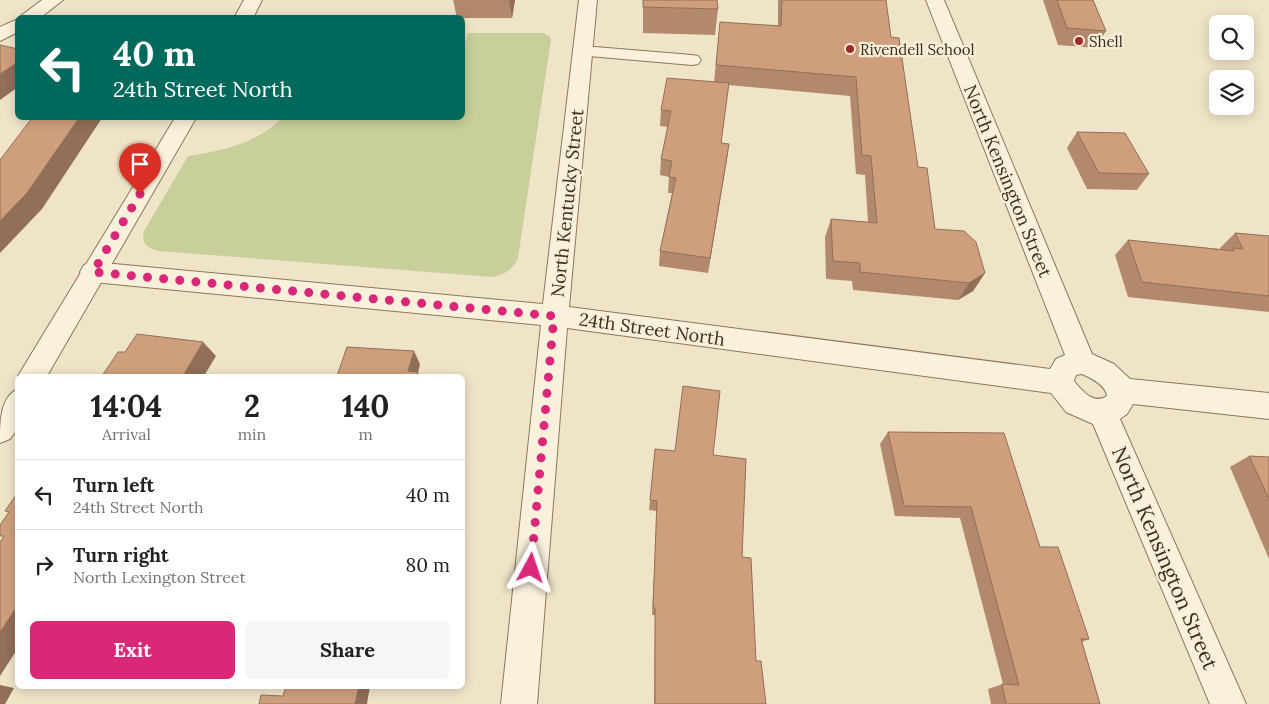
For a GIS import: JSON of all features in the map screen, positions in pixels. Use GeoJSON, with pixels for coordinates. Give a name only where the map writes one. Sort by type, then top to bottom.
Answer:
{"type":"FeatureCollection","features":[{"type":"Feature","properties":{"kind":"street"},"geometry":{"type":"LineString","coordinates":[[32,15],[54,0]]}},
{"type":"Feature","properties":{"kind":"street"},"geometry":{"type":"LineString","coordinates":[[245,15],[254,0]]}},
{"type":"Feature","properties":{"kind":"street","name":"North Kentucky Street"},"geometry":{"type":"LineString","coordinates":[[519,704],[554,316],[588,0]]}},
{"type":"Feature","properties":{"kind":"street","name":"North Kensington Street"},"geometry":{"type":"LineString","coordinates":[[935,0],[1082,362]]}},
{"type":"Feature","properties":{"kind":"street"},"geometry":{"type":"LineString","coordinates":[[0,35],[15,26]]}},
{"type":"Feature","properties":{"kind":"street"},"geometry":{"type":"LineString","coordinates":[[33,374],[184,120]]}},
{"type":"Feature","properties":{"kind":"street","name":"24th Street North"},"geometry":{"type":"LineString","coordinates":[[93,272],[554,316],[1060,382]]}},
{"type":"Feature","properties":{"kind":"street"},"geometry":{"type":"LineString","coordinates":[[1111,401],[1110,374],[1092,364],[1082,362],[1067,365],[1062,370],[1060,382],[1063,390],[1084,408],[1111,401],[1269,406]]}},
{"type":"Feature","properties":{"kind":"street","name":"North Kensington Street"},"geometry":{"type":"LineString","coordinates":[[1111,401],[1228,704]]}},
{"type":"Feature","properties":{"kind":"street"},"geometry":{"type":"LineString","coordinates":[[0,430],[15,405]]}},
{"type":"Feature","properties":{"kind":"lane"},"geometry":{"type":"LineString","coordinates":[[583,51],[692,60]]}},
{"type":"Feature","properties":{"kind":"green space"},"geometry":{"type":"Polygon","coordinates":[[[468,33],[543,33],[551,39],[518,258],[508,271],[493,277],[158,251],[144,242],[144,231],[188,156],[227,148],[250,140],[262,134],[280,120],[465,120],[465,43],[468,33]]]}},
{"type":"Feature","properties":{"kind":"building"},"geometry":{"type":"Polygon","coordinates":[[[643,0],[717,0],[718,9],[643,7],[643,0]]]}},
{"type":"Feature","properties":{"kind":"building"},"geometry":{"type":"Polygon","coordinates":[[[782,0],[886,0],[891,37],[899,38],[918,167],[927,168],[935,229],[964,231],[976,242],[985,273],[969,283],[860,272],[860,263],[833,261],[831,219],[877,223],[871,156],[862,155],[856,77],[716,65],[720,22],[781,26],[782,0]]]}},
{"type":"Feature","properties":{"kind":"building"},"geometry":{"type":"Polygon","coordinates":[[[1057,0],[1093,0],[1106,31],[1067,28],[1057,0]]]}},
{"type":"Feature","properties":{"kind":"building"},"geometry":{"type":"Polygon","coordinates":[[[0,45],[15,48],[15,64],[0,74],[0,45]]]}},
{"type":"Feature","properties":{"kind":"building"},"geometry":{"type":"Polygon","coordinates":[[[667,78],[729,83],[721,143],[729,144],[710,258],[660,251],[676,178],[669,177],[672,161],[661,159],[671,111],[661,110],[667,78]]]}},
{"type":"Feature","properties":{"kind":"building"},"geometry":{"type":"Polygon","coordinates":[[[30,120],[78,120],[27,193],[0,221],[0,160],[30,120]]]}},
{"type":"Feature","properties":{"kind":"building"},"geometry":{"type":"Polygon","coordinates":[[[1077,132],[1125,133],[1149,174],[1099,173],[1077,132]]]}},
{"type":"Feature","properties":{"kind":"building"},"geometry":{"type":"Polygon","coordinates":[[[1235,233],[1269,236],[1269,296],[1142,282],[1128,240],[1234,251],[1233,248],[1243,249],[1235,233]]]}},
{"type":"Feature","properties":{"kind":"building"},"geometry":{"type":"Polygon","coordinates":[[[137,334],[203,342],[184,374],[103,374],[118,352],[125,352],[137,334]]]}},
{"type":"Feature","properties":{"kind":"building"},"geometry":{"type":"Polygon","coordinates":[[[347,347],[414,351],[408,371],[418,372],[417,374],[338,374],[347,347]]]}},
{"type":"Feature","properties":{"kind":"building"},"geometry":{"type":"Polygon","coordinates":[[[683,386],[720,391],[713,455],[746,459],[742,557],[751,558],[756,661],[761,661],[766,704],[655,704],[655,608],[653,607],[657,501],[650,500],[655,449],[675,451],[683,386]]]}},
{"type":"Feature","properties":{"kind":"building"},"geometry":{"type":"Polygon","coordinates":[[[888,432],[1004,433],[1040,547],[1058,547],[1089,639],[1081,639],[1100,704],[1006,704],[1002,684],[1019,685],[971,507],[904,506],[888,432]]]}},
{"type":"Feature","properties":{"kind":"building"},"geometry":{"type":"Polygon","coordinates":[[[1249,456],[1269,457],[1269,499],[1249,456]]]}},
{"type":"Feature","properties":{"kind":"building"},"geometry":{"type":"Polygon","coordinates":[[[15,496],[15,610],[0,632],[0,542],[4,536],[0,536],[0,525],[9,512],[5,511],[15,496]]]}},
{"type":"Feature","properties":{"kind":"building"},"geometry":{"type":"Polygon","coordinates":[[[285,689],[358,689],[355,704],[259,704],[261,695],[283,696],[285,689]]]}},
{"type":"Feature","properties":{"kind":"place","name":"Shell"},"geometry":{"type":"Point","coordinates":[1079,41]}},
{"type":"Feature","properties":{"kind":"place","name":"Rivendell School"},"geometry":{"type":"Point","coordinates":[850,49]}},
{"type":"Feature","properties":{"kind":"route"},"geometry":{"type":"LineString","coordinates":[[140,194],[93,272],[554,316],[531,568]]}}]}
